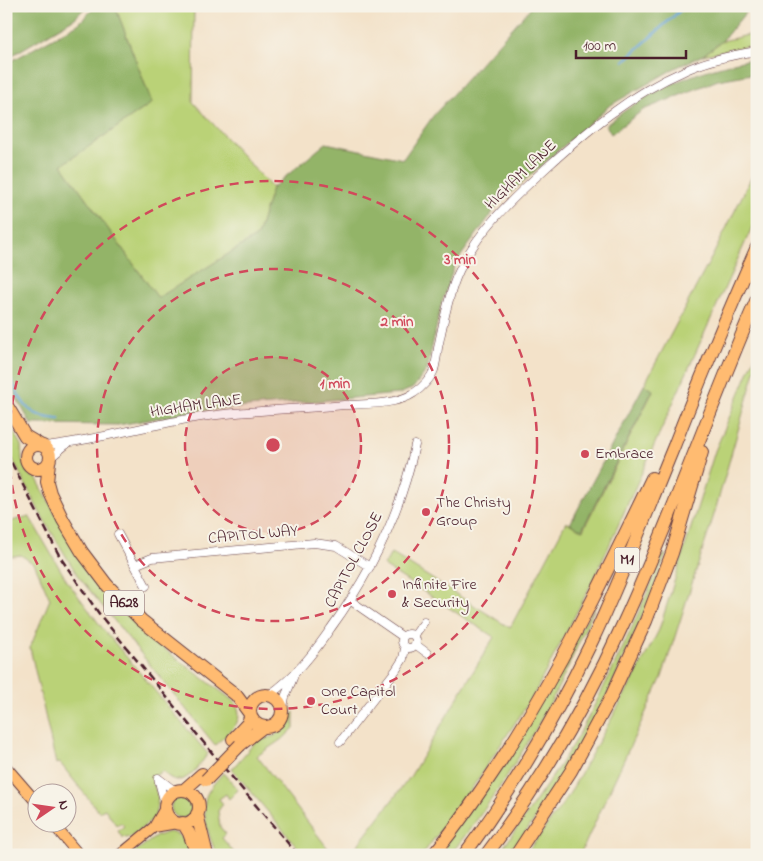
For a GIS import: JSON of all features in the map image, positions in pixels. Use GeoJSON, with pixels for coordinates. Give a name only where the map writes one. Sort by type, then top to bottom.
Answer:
{"type":"FeatureCollection","features":[{"type":"Feature","properties":{"kind":"highway","name":"M1"},"geometry":{"type":"LineString","coordinates":[[464,855],[514,783],[543,736],[592,641],[624,568],[708,360],[757,247]]}},
{"type":"Feature","properties":{"kind":"highway","name":"M1"},"geometry":{"type":"LineString","coordinates":[[486,855],[554,756],[591,690],[623,624],[666,523],[728,364],[757,299]]}},
{"type":"Feature","properties":{"kind":"highway","name":"M1"},"geometry":{"type":"LineString","coordinates":[[433,855],[481,791],[516,738],[559,664],[598,593],[708,360]]}},
{"type":"Feature","properties":{"kind":"highway","name":"M1"},"geometry":{"type":"LineString","coordinates":[[516,855],[571,771],[611,697],[646,621],[672,553],[728,364]]}},
{"type":"Feature","properties":{"kind":"highway"},"geometry":{"type":"LineString","coordinates":[[9,408],[25,436],[29,462],[40,469],[47,465],[49,460],[48,451],[25,436]]}},
{"type":"Feature","properties":{"kind":"highway"},"geometry":{"type":"LineString","coordinates":[[29,462],[30,448],[42,446]]}},
{"type":"Feature","properties":{"kind":"highway","name":"A628"},"geometry":{"type":"LineString","coordinates":[[49,460],[47,482],[50,493],[82,552],[107,585],[141,620],[236,695],[250,715]]}},
{"type":"Feature","properties":{"kind":"highway","name":"A628"},"geometry":{"type":"LineString","coordinates":[[29,462],[47,482]]}},
{"type":"Feature","properties":{"kind":"highway","name":"A628"},"geometry":{"type":"LineString","coordinates":[[236,695],[262,696]]}},
{"type":"Feature","properties":{"kind":"highway"},"geometry":{"type":"LineString","coordinates":[[197,855],[189,833],[180,823],[169,817],[165,806],[170,795],[204,777],[237,742],[248,723],[250,706],[262,696],[279,701],[282,713],[278,722],[274,725],[263,727],[237,742]]}},
{"type":"Feature","properties":{"kind":"highway"},"geometry":{"type":"LineString","coordinates":[[250,715],[254,722],[263,727]]}},
{"type":"Feature","properties":{"kind":"highway"},"geometry":{"type":"LineString","coordinates":[[180,823],[191,820],[198,809],[199,792],[204,777]]}},
{"type":"Feature","properties":{"kind":"highway"},"geometry":{"type":"LineString","coordinates":[[181,790],[194,794],[207,855]]}},
{"type":"Feature","properties":{"kind":"main road"},"geometry":{"type":"LineString","coordinates":[[6,768],[28,793]]}},
{"type":"Feature","properties":{"kind":"main road"},"geometry":{"type":"LineString","coordinates":[[120,855],[154,828],[165,806]]}},
{"type":"Feature","properties":{"kind":"main road"},"geometry":{"type":"LineString","coordinates":[[154,828],[180,823]]}},
{"type":"Feature","properties":{"kind":"main road"},"geometry":{"type":"LineString","coordinates":[[61,834],[79,855]]}},
{"type":"Feature","properties":{"kind":"street","name":"HIGHAM LANE"},"geometry":{"type":"LineString","coordinates":[[42,446],[67,444],[190,419],[376,403],[403,399],[414,393],[424,385],[433,371],[447,305],[463,264],[480,236],[504,207],[610,113],[647,89],[685,70],[726,56],[757,51]]}},
{"type":"Feature","properties":{"kind":"street","name":"HIGHAM LANE"},"geometry":{"type":"LineString","coordinates":[[49,460],[67,444]]}},
{"type":"Feature","properties":{"kind":"street","name":"CAPITOL CLOSE"},"geometry":{"type":"LineString","coordinates":[[282,713],[285,697],[293,677],[351,601],[383,542],[409,473],[415,445]]}},
{"type":"Feature","properties":{"kind":"street"},"geometry":{"type":"LineString","coordinates":[[118,534],[146,586]]}},
{"type":"Feature","properties":{"kind":"street","name":"CAPITOL WAY"},"geometry":{"type":"LineString","coordinates":[[135,565],[152,558],[314,543],[336,546],[370,567]]}},
{"type":"Feature","properties":{"kind":"street"},"geometry":{"type":"LineString","coordinates":[[351,601],[403,637]]}},
{"type":"Feature","properties":{"kind":"street"},"geometry":{"type":"LineString","coordinates":[[405,648],[411,648],[424,622]]}},
{"type":"Feature","properties":{"kind":"street"},"geometry":{"type":"LineString","coordinates":[[403,637],[409,634],[427,653]]}},
{"type":"Feature","properties":{"kind":"street"},"geometry":{"type":"LineString","coordinates":[[340,742],[403,659],[405,648],[402,643],[403,637]]}},
{"type":"Feature","properties":{"kind":"street","name":"CAPITOL CLOSE"},"geometry":{"type":"LineString","coordinates":[[262,696],[293,677]]}},
{"type":"Feature","properties":{"kind":"street"},"geometry":{"type":"LineString","coordinates":[[165,806],[158,778],[171,788],[181,790]]}},
{"type":"Feature","properties":{"kind":"green space"},"geometry":{"type":"Polygon","coordinates":[[[6,6],[87,6],[75,18],[6,59],[6,6]]]}},
{"type":"Feature","properties":{"kind":"green space"},"geometry":{"type":"Polygon","coordinates":[[[96,6],[115,6],[152,103],[62,165],[158,298],[257,236],[272,188],[326,143],[403,159],[433,116],[532,6],[751,6],[722,41],[703,55],[675,68],[609,106],[501,201],[455,264],[441,305],[427,370],[413,388],[399,394],[201,411],[118,425],[31,424],[6,379],[6,64],[78,24],[96,6]]]}},
{"type":"Feature","properties":{"kind":"green space"},"geometry":{"type":"Polygon","coordinates":[[[115,6],[191,6],[194,8],[193,102],[272,188],[257,236],[158,298],[62,165],[152,103],[115,6]]]}},
{"type":"Feature","properties":{"kind":"green space"},"geometry":{"type":"Polygon","coordinates":[[[757,33],[757,44],[703,55],[722,41],[757,33]]]}},
{"type":"Feature","properties":{"kind":"green space"},"geometry":{"type":"Polygon","coordinates":[[[757,58],[757,73],[718,80],[643,110],[611,134],[606,125],[640,101],[677,82],[736,62],[757,58]]]}},
{"type":"Feature","properties":{"kind":"green space"},"geometry":{"type":"Polygon","coordinates":[[[757,166],[757,216],[595,577],[533,696],[468,794],[422,855],[350,855],[410,777],[494,637],[384,566],[391,553],[510,628],[566,522],[583,530],[653,391],[644,385],[714,253],[757,166]]]}},
{"type":"Feature","properties":{"kind":"green space"},"geometry":{"type":"Polygon","coordinates":[[[757,352],[757,364],[713,518],[662,677],[580,855],[525,855],[567,798],[659,630],[715,451],[757,352]]]}},
{"type":"Feature","properties":{"kind":"green space"},"geometry":{"type":"Polygon","coordinates":[[[644,385],[653,390],[582,530],[570,524],[644,385]]]}},
{"type":"Feature","properties":{"kind":"green space"},"geometry":{"type":"Polygon","coordinates":[[[6,419],[21,445],[22,460],[27,473],[37,479],[72,545],[114,603],[168,652],[235,702],[239,715],[238,721],[231,731],[215,745],[78,576],[40,513],[6,446],[6,419]]]}},
{"type":"Feature","properties":{"kind":"green space"},"geometry":{"type":"Polygon","coordinates":[[[29,516],[67,581],[103,629],[208,754],[193,772],[184,779],[172,778],[163,771],[152,777],[158,798],[155,817],[134,835],[127,838],[122,837],[118,831],[124,826],[121,823],[116,825],[105,809],[99,812],[60,763],[56,764],[30,648],[50,599],[35,565],[21,555],[6,557],[6,520],[9,522],[29,516]]]}},
{"type":"Feature","properties":{"kind":"green space"},"geometry":{"type":"Polygon","coordinates":[[[663,555],[666,555],[651,596],[608,693],[538,815],[509,855],[498,855],[558,768],[590,714],[610,675],[663,555]]]}},
{"type":"Feature","properties":{"kind":"green space"},"geometry":{"type":"Polygon","coordinates":[[[597,603],[553,698],[513,767],[450,855],[436,855],[597,603]]]}},
{"type":"Feature","properties":{"kind":"green space"},"geometry":{"type":"Polygon","coordinates":[[[294,712],[294,728],[285,737],[257,756],[333,855],[304,855],[232,769],[256,741],[274,736],[286,727],[294,712]]]}},
{"type":"Feature","properties":{"kind":"green space"},"geometry":{"type":"Polygon","coordinates":[[[223,773],[238,790],[229,799],[226,794],[219,799],[223,804],[218,811],[220,827],[226,834],[222,838],[236,855],[217,855],[206,821],[206,796],[212,785],[223,773]]]}},
{"type":"Feature","properties":{"kind":"green space"},"geometry":{"type":"Polygon","coordinates":[[[182,796],[190,799],[193,807],[190,815],[182,818],[174,815],[171,807],[174,799],[182,796]]]}},
{"type":"Feature","properties":{"kind":"green space"},"geometry":{"type":"Polygon","coordinates":[[[168,832],[177,834],[183,839],[191,855],[130,855],[157,836],[168,832]]]}},
{"type":"Feature","properties":{"kind":"waterway"},"geometry":{"type":"LineString","coordinates":[[624,61],[685,6]]}},
{"type":"Feature","properties":{"kind":"waterway"},"geometry":{"type":"LineString","coordinates":[[6,369],[24,404],[30,410],[37,414],[59,419]]}},
{"type":"Feature","properties":{"kind":"railway"},"geometry":{"type":"LineString","coordinates":[[6,452],[60,557],[100,615],[298,855]]}},
{"type":"Feature","properties":{"kind":"place","name":"Embrace"},"geometry":{"type":"Point","coordinates":[585,454]}},
{"type":"Feature","properties":{"kind":"place","name":"The Christy Group"},"geometry":{"type":"Point","coordinates":[426,512]}},
{"type":"Feature","properties":{"kind":"place","name":"Infinite Fire & Security"},"geometry":{"type":"Point","coordinates":[392,594]}},
{"type":"Feature","properties":{"kind":"place","name":"One Capitol Court"},"geometry":{"type":"Point","coordinates":[311,701]}}]}
